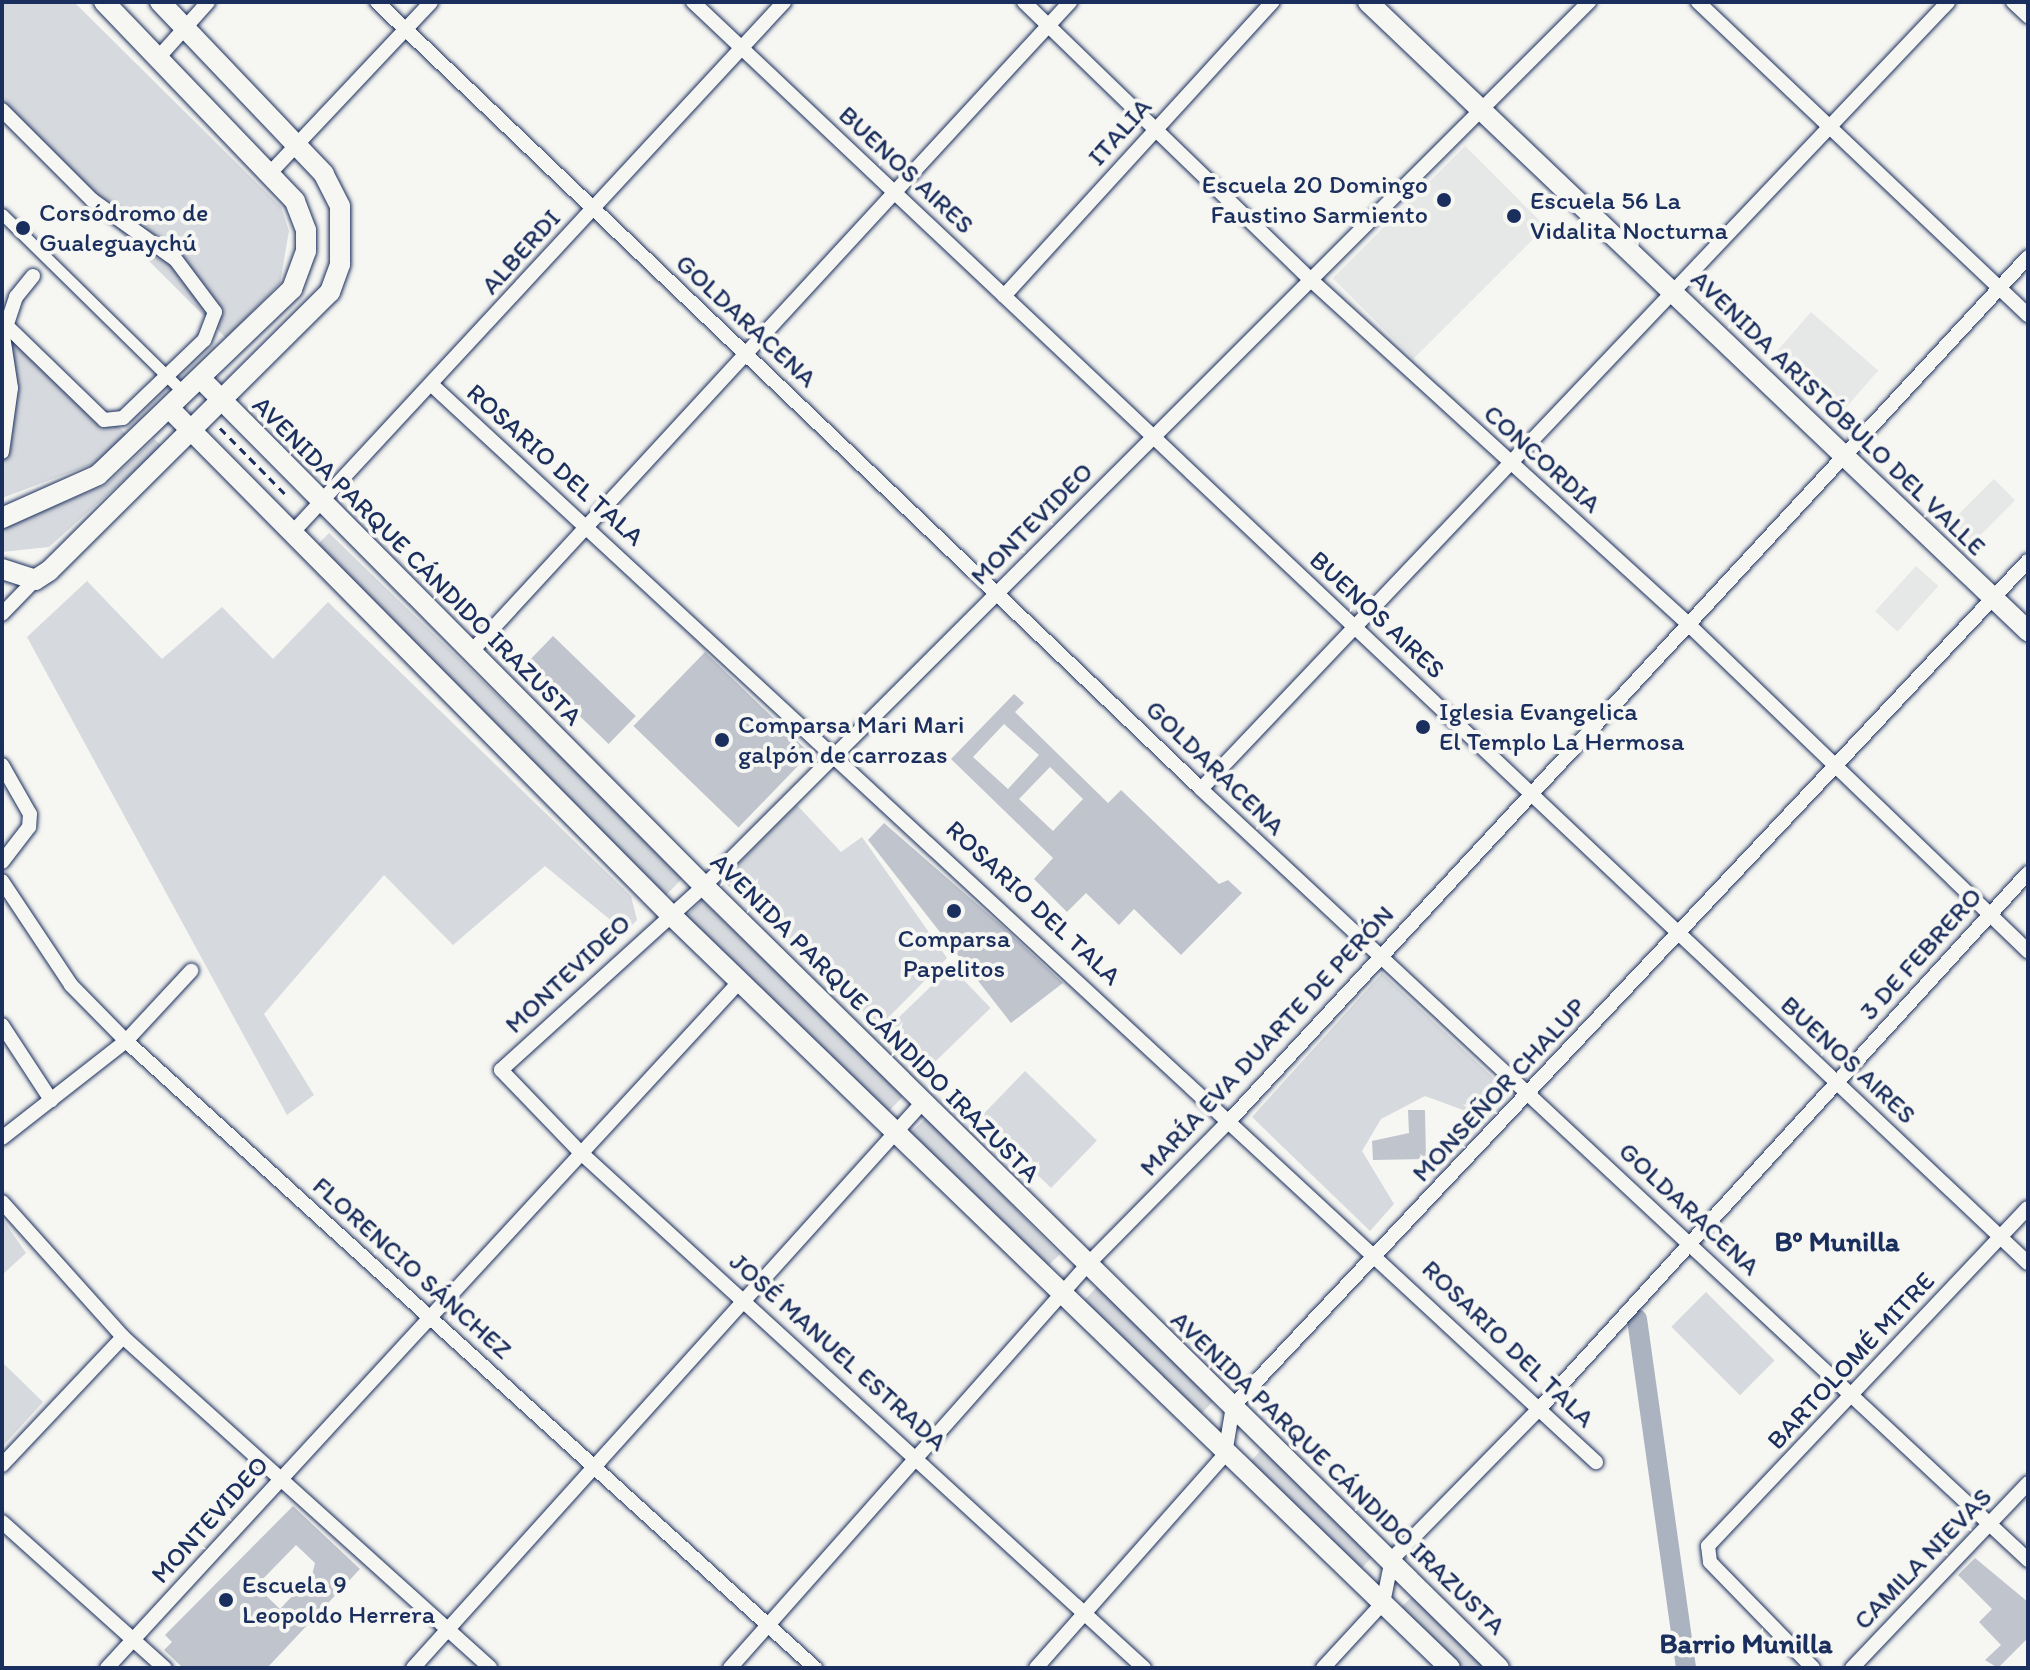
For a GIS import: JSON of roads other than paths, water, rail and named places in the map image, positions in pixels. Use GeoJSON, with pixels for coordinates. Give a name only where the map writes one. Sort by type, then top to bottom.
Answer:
{"type":"FeatureCollection","features":[{"type":"Feature","properties":{"kind":"main road"},"geometry":{"type":"LineString","coordinates":[[2,518],[82,487],[201,379],[292,289],[302,269],[306,230],[295,201],[271,172],[104,2]]}},
{"type":"Feature","properties":{"kind":"main road"},"geometry":{"type":"LineString","coordinates":[[2,569],[35,580],[330,292],[340,264],[340,206],[298,142],[160,2]]}},
{"type":"Feature","properties":{"kind":"main road","name":"AVENIDA ARISTÓBULO DEL VALLE"},"geometry":{"type":"LineString","coordinates":[[1368,2],[1846,453],[2028,631]]}},
{"type":"Feature","properties":{"kind":"main road","name":"AVENIDA PARQUE CÁNDIDO IRAZUSTA"},"geometry":{"type":"LineString","coordinates":[[201,379],[704,886],[1392,1559],[1499,1668]]}},
{"type":"Feature","properties":{"kind":"main road"},"geometry":{"type":"LineString","coordinates":[[169,408],[669,913],[898,1133],[1059,1296],[1450,1668]]}},
{"type":"Feature","properties":{"kind":"street"},"geometry":{"type":"LineString","coordinates":[[158,58],[208,2]]}},
{"type":"Feature","properties":{"kind":"street","name":"GOLDARACENA"},"geometry":{"type":"LineString","coordinates":[[377,2],[1201,789],[2028,1560]]}},
{"type":"Feature","properties":{"kind":"street"},"geometry":{"type":"LineString","coordinates":[[271,172],[431,2]]}},
{"type":"Feature","properties":{"kind":"street","name":"BUENOS AIRES"},"geometry":{"type":"LineString","coordinates":[[693,2],[2028,1263]]}},
{"type":"Feature","properties":{"kind":"street","name":"ALBERDI"},"geometry":{"type":"LineString","coordinates":[[292,533],[784,2]]}},
{"type":"Feature","properties":{"kind":"street","name":"CONCORDIA"},"geometry":{"type":"LineString","coordinates":[[1024,2],[1311,280],[1686,622],[1833,767],[2028,951]]}},
{"type":"Feature","properties":{"kind":"street"},"geometry":{"type":"LineString","coordinates":[[471,652],[589,528],[1070,2]]}},
{"type":"Feature","properties":{"kind":"street","name":"ITALIA"},"geometry":{"type":"LineString","coordinates":[[1004,296],[1272,2]]}},
{"type":"Feature","properties":{"kind":"street","name":"MONTEVIDEO"},"geometry":{"type":"LineString","coordinates":[[501,1070],[669,913],[704,886],[1311,280],[1485,112],[1589,2]]}},
{"type":"Feature","properties":{"kind":"street"},"geometry":{"type":"LineString","coordinates":[[1698,2],[2028,315]]}},
{"type":"Feature","properties":{"kind":"street"},"geometry":{"type":"LineString","coordinates":[[1201,789],[1510,463],[1676,294],[1948,2]]}},
{"type":"Feature","properties":{"kind":"street"},"geometry":{"type":"LineString","coordinates":[[2013,2],[2028,16]]}},
{"type":"Feature","properties":{"kind":"street"},"geometry":{"type":"LineString","coordinates":[[2,110],[92,200],[176,260],[206,294],[214,325],[123,418],[104,420],[4,322]]}},
{"type":"Feature","properties":{"kind":"street"},"geometry":{"type":"LineString","coordinates":[[2,214],[184,393]]}},
{"type":"Feature","properties":{"kind":"street","name":"MARÍA EVA DUARTE DE PERÓN"},"geometry":{"type":"LineString","coordinates":[[730,1668],[1088,1264],[1231,1119],[1529,791],[2028,257]]}},
{"type":"Feature","properties":{"kind":"street"},"geometry":{"type":"LineString","coordinates":[[2,452],[11,400],[4,322],[33,276]]}},
{"type":"Feature","properties":{"kind":"street","name":"ROSARIO DEL TALA"},"geometry":{"type":"LineString","coordinates":[[432,385],[1378,1254],[1596,1462]]}},
{"type":"Feature","properties":{"kind":"street","name":"MONSEÑOR CHALUP"},"geometry":{"type":"LineString","coordinates":[[1233,1406],[2028,561]]}},
{"type":"Feature","properties":{"kind":"street"},"geometry":{"type":"LineString","coordinates":[[2,614],[35,580]]}},
{"type":"Feature","properties":{"kind":"street"},"geometry":{"type":"LineString","coordinates":[[2,765],[30,814],[29,827],[2,862]]}},
{"type":"Feature","properties":{"kind":"street","name":"3 DE FEBRERO"},"geometry":{"type":"LineString","coordinates":[[1392,1559],[1540,1408],[2028,873]]}},
{"type":"Feature","properties":{"kind":"street","name":"FLORENCIO SÁNCHEZ"},"geometry":{"type":"LineString","coordinates":[[2,881],[71,985],[126,1041],[815,1668]]}},
{"type":"Feature","properties":{"kind":"street"},"geometry":{"type":"LineString","coordinates":[[2,1138],[126,1041],[191,971]]}},
{"type":"Feature","properties":{"kind":"street","name":"MONTEVIDEO"},"geometry":{"type":"LineString","coordinates":[[107,1668],[740,981]]}},
{"type":"Feature","properties":{"kind":"street"},"geometry":{"type":"LineString","coordinates":[[2,1025],[51,1100]]}},
{"type":"Feature","properties":{"kind":"street","name":"JOSÉ MANUEL ESTRADA"},"geometry":{"type":"LineString","coordinates":[[501,1070],[580,1152],[1144,1668]]}},
{"type":"Feature","properties":{"kind":"street"},"geometry":{"type":"LineString","coordinates":[[413,1668],[593,1464],[745,1302],[923,1102]]}},
{"type":"Feature","properties":{"kind":"street"},"geometry":{"type":"LineString","coordinates":[[2,1202],[123,1337],[490,1668]]}},
{"type":"Feature","properties":{"kind":"street","name":"BARTOLOMÉ MITRE"},"geometry":{"type":"LineString","coordinates":[[1813,1668],[1710,1562],[1708,1546],[2028,1208]]}},
{"type":"Feature","properties":{"kind":"street"},"geometry":{"type":"LineString","coordinates":[[2,1465],[123,1337]]}},
{"type":"Feature","properties":{"kind":"street"},"geometry":{"type":"LineString","coordinates":[[1036,1668],[1225,1454],[1233,1406]]}},
{"type":"Feature","properties":{"kind":"street","name":"CAMILA NIEVAS"},"geometry":{"type":"LineString","coordinates":[[1852,1668],[2028,1483]]}},
{"type":"Feature","properties":{"kind":"street"},"geometry":{"type":"LineString","coordinates":[[2,1522],[165,1668]]}},
{"type":"Feature","properties":{"kind":"street"},"geometry":{"type":"LineString","coordinates":[[1323,1668],[1383,1603],[1392,1559]]}},
{"type":"Feature","properties":{"kind":"waterway"},"geometry":{"type":"LineString","coordinates":[[1637,1319],[1686,1668]]}},
{"type":"Feature","properties":{"kind":"place","name":"Escuela 20 Domingo Faustino Sarmiento"},"geometry":{"type":"Point","coordinates":[1444,200]}},
{"type":"Feature","properties":{"kind":"place","name":"Escuela 56 La Vidalita Nocturna"},"geometry":{"type":"Point","coordinates":[1514,216]}},
{"type":"Feature","properties":{"kind":"place","name":"Corsódromo de Gualeguaychú"},"geometry":{"type":"Point","coordinates":[23,228]}},
{"type":"Feature","properties":{"kind":"place","name":"Iglesia Evangelica El Templo La Hermosa"},"geometry":{"type":"Point","coordinates":[1423,727]}},
{"type":"Feature","properties":{"kind":"place","name":"Comparsa Mari Mari galpón de carrozas"},"geometry":{"type":"Point","coordinates":[722,740]}},
{"type":"Feature","properties":{"kind":"place","name":"Comparsa Papelitos"},"geometry":{"type":"Point","coordinates":[954,911]}},
{"type":"Feature","properties":{"kind":"place","name":"Escuela 9 Leopoldo Herrera"},"geometry":{"type":"Point","coordinates":[226,1600]}},
{"type":"Feature","properties":{"kind":"district","name":"Bº Munilla"},"geometry":{"type":"Point","coordinates":[1837,1241]}},
{"type":"Feature","properties":{"kind":"district","name":"Barrio Munilla"},"geometry":{"type":"Point","coordinates":[1746,1643]}}]}
